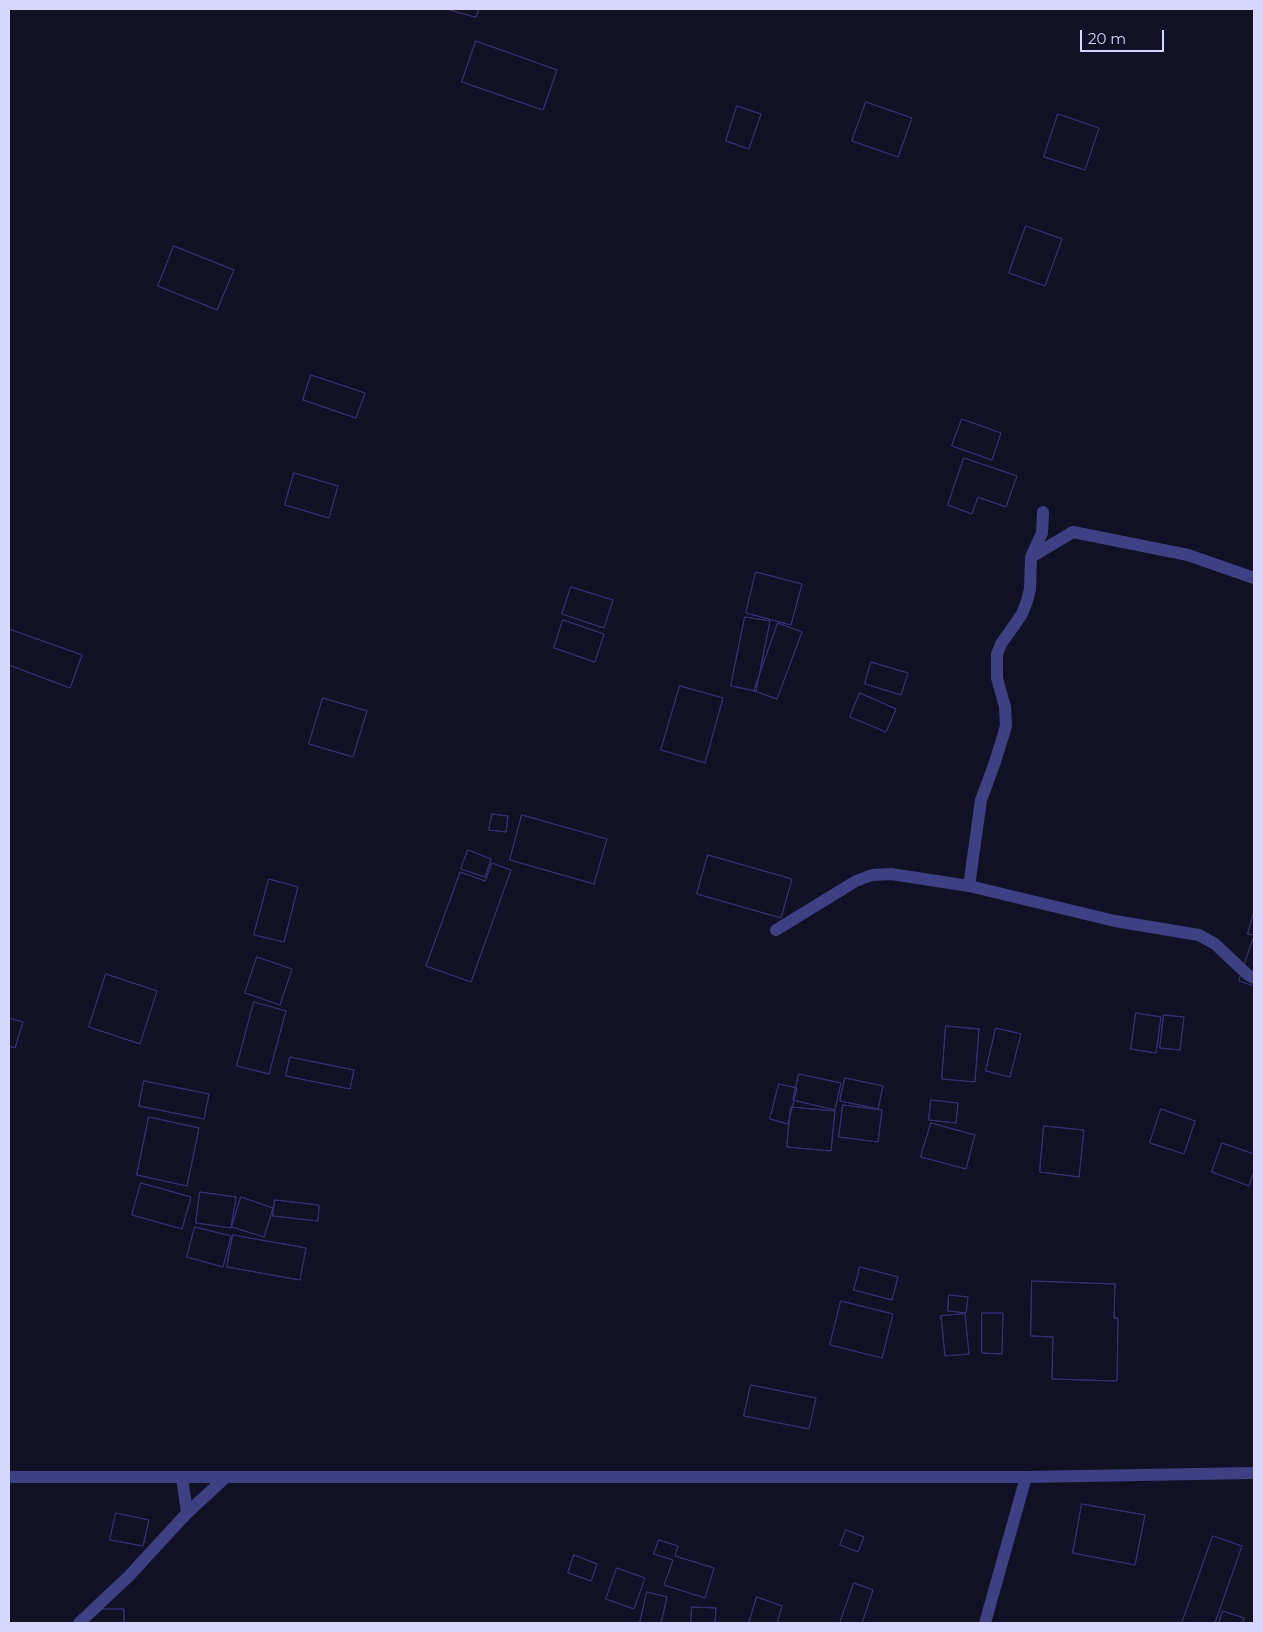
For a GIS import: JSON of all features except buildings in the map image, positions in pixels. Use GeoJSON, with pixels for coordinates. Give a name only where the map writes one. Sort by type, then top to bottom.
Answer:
{"type":"FeatureCollection","features":[{"type":"Feature","properties":{"kind":"street"},"geometry":{"type":"LineString","coordinates":[[969,886],[981,800],[996,762],[1006,726],[1006,707],[997,678],[997,654],[1001,644],[1022,614],[1027,601],[1030,589],[1031,558],[1042,533],[1043,512]]}},
{"type":"Feature","properties":{"kind":"street"},"geometry":{"type":"LineString","coordinates":[[1031,558],[1073,532],[1188,556],[1254,578]]}},
{"type":"Feature","properties":{"kind":"street"},"geometry":{"type":"LineString","coordinates":[[776,930],[856,881],[872,875],[891,874],[969,886],[1115,921],[1199,935],[1214,944],[1248,975],[1254,978]]}},
{"type":"Feature","properties":{"kind":"street"},"geometry":{"type":"LineString","coordinates":[[9,1477],[1026,1477],[1254,1473]]}},
{"type":"Feature","properties":{"kind":"street"},"geometry":{"type":"LineString","coordinates":[[79,1623],[129,1576],[187,1514],[226,1476]]}},
{"type":"Feature","properties":{"kind":"street"},"geometry":{"type":"LineString","coordinates":[[182,1477],[187,1514]]}},
{"type":"Feature","properties":{"kind":"street"},"geometry":{"type":"LineString","coordinates":[[985,1623],[1026,1477]]}}]}
